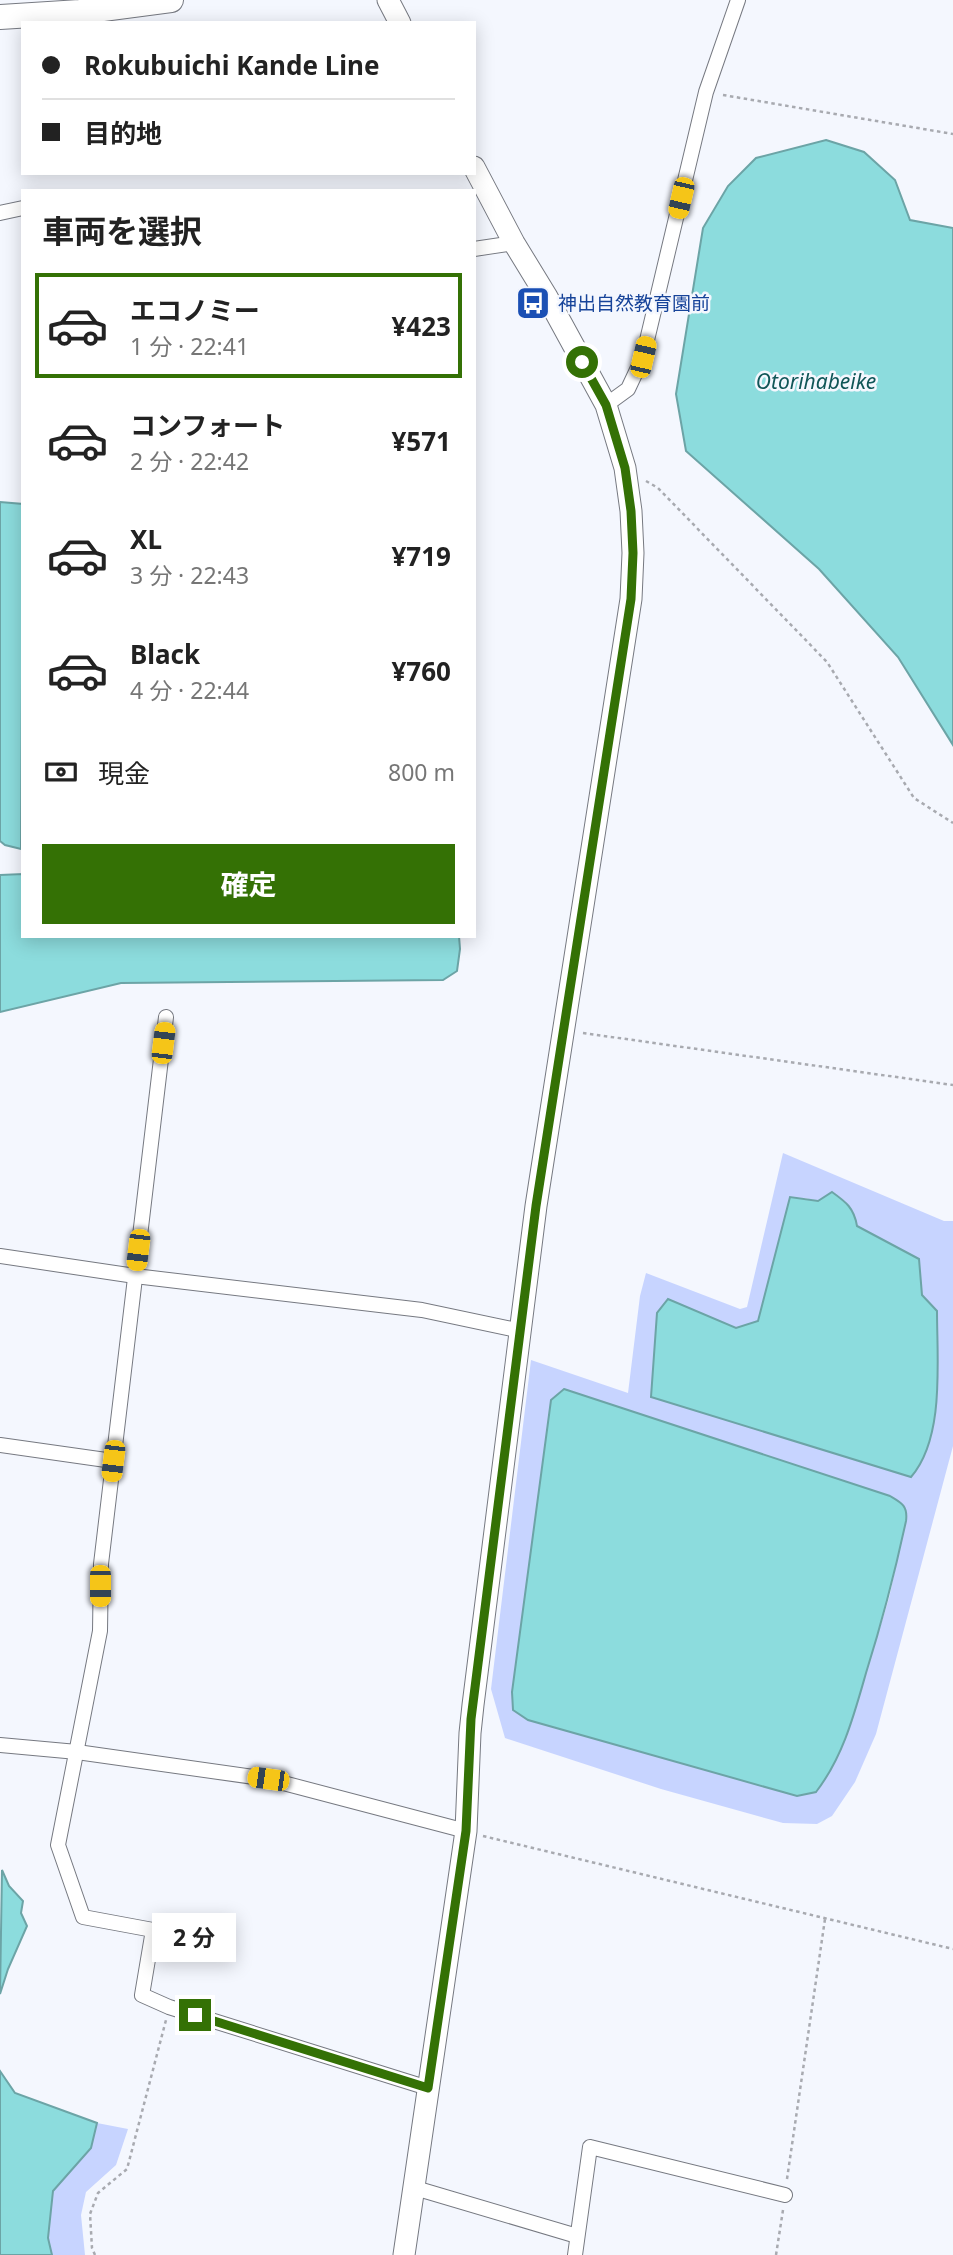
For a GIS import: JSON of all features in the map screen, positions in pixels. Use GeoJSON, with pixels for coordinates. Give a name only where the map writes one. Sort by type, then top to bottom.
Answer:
{"type":"FeatureCollection","features":[{"type":"Feature","properties":{"kind":"highway"},"geometry":{"type":"LineString","coordinates":[[0,17],[80,12],[171,0]]}},
{"type":"Feature","properties":{"kind":"main road"},"geometry":{"type":"LineString","coordinates":[[388,0],[399,21]]}},
{"type":"Feature","properties":{"kind":"main road"},"geometry":{"type":"LineString","coordinates":[[404,2255],[466,1831],[472,1714],[536,1206],[631,599],[633,553],[625,468],[606,405],[476,171]]}},
{"type":"Feature","properties":{"kind":"street"},"geometry":{"type":"LineString","coordinates":[[606,405],[628,389],[643,357],[706,92],[738,0]]}},
{"type":"Feature","properties":{"kind":"street"},"geometry":{"type":"LineString","coordinates":[[0,213],[21,208]]}},
{"type":"Feature","properties":{"kind":"street"},"geometry":{"type":"LineString","coordinates":[[476,250],[514,243]]}},
{"type":"Feature","properties":{"kind":"street"},"geometry":{"type":"LineString","coordinates":[[166,1017],[101,1564],[100,1630],[58,1844],[83,1917],[153,1930],[142,1995],[169,2007],[428,2088]]}},
{"type":"Feature","properties":{"kind":"street"},"geometry":{"type":"LineString","coordinates":[[0,1255],[135,1276],[422,1310],[521,1331]]}},
{"type":"Feature","properties":{"kind":"street"},"geometry":{"type":"LineString","coordinates":[[0,1445],[113,1461]]}},
{"type":"Feature","properties":{"kind":"street"},"geometry":{"type":"LineString","coordinates":[[0,1745],[77,1752],[268,1779],[466,1831]]}},
{"type":"Feature","properties":{"kind":"street"},"geometry":{"type":"LineString","coordinates":[[575,2255],[590,2147],[785,2195]]}},
{"type":"Feature","properties":{"kind":"street"},"geometry":{"type":"LineString","coordinates":[[415,2188],[577,2236]]}},
{"type":"Feature","properties":{"kind":"path"},"geometry":{"type":"LineString","coordinates":[[706,92],[953,134]]}},
{"type":"Feature","properties":{"kind":"path"},"geometry":{"type":"LineString","coordinates":[[625,468],[659,488],[827,662],[914,798],[953,823]]}},
{"type":"Feature","properties":{"kind":"path"},"geometry":{"type":"LineString","coordinates":[[563,1030],[953,1085]]}},
{"type":"Feature","properties":{"kind":"path"},"geometry":{"type":"LineString","coordinates":[[466,1831],[953,1949]]}},
{"type":"Feature","properties":{"kind":"path"},"geometry":{"type":"LineString","coordinates":[[776,2255],[825,1919]]}},
{"type":"Feature","properties":{"kind":"path"},"geometry":{"type":"LineString","coordinates":[[95,2255],[89,2214],[98,2193],[127,2169],[169,2007]]}},
{"type":"Feature","properties":{"kind":"shaded area"},"geometry":{"type":"Polygon","coordinates":[[[783,1153],[944,1221],[953,1221],[953,1446],[876,1734],[855,1782],[832,1816],[817,1824],[783,1823],[661,1789],[505,1738],[491,1689],[531,1360],[628,1393],[640,1296],[646,1273],[740,1309],[747,1307],[783,1153]],[[832,1192],[818,1201],[790,1198],[758,1321],[736,1329],[651,1397],[937,1311],[922,1295],[919,1259],[856,1226],[849,1206],[832,1192]],[[551,1400],[512,1692],[513,1710],[528,1720],[797,1796],[816,1792],[847,1736],[889,1598],[906,1520],[551,1400]]]}},
{"type":"Feature","properties":{"kind":"shaded area"},"geometry":{"type":"Polygon","coordinates":[[[97,2123],[128,2129],[116,2165],[86,2192],[81,2215],[85,2255],[52,2255],[48,2238],[53,2191],[91,2148],[97,2123]]]}},
{"type":"Feature","properties":{"kind":"water","name":"Otorihabeike"},"geometry":{"type":"Polygon","coordinates":[[[826,140],[864,152],[895,180],[910,220],[953,228],[953,745],[898,657],[819,569],[686,451],[676,394],[703,228],[728,186],[756,158],[826,140]]]}},
{"type":"Feature","properties":{"kind":"water"},"geometry":{"type":"Polygon","coordinates":[[[0,502],[21,504],[21,849],[0,841],[0,502]]]}},
{"type":"Feature","properties":{"kind":"water"},"geometry":{"type":"Polygon","coordinates":[[[21,874],[21,938],[459,938],[457,971],[443,980],[121,983],[0,1012],[0,875],[21,874]]]}},
{"type":"Feature","properties":{"kind":"water"},"geometry":{"type":"Polygon","coordinates":[[[832,1192],[849,1206],[857,1226],[919,1259],[922,1295],[937,1311],[938,1375],[934,1421],[922,1461],[911,1477],[651,1397],[657,1313],[668,1299],[736,1328],[758,1321],[790,1197],[818,1201],[832,1192]]]}},
{"type":"Feature","properties":{"kind":"water"},"geometry":{"type":"Polygon","coordinates":[[[564,1389],[890,1496],[903,1506],[906,1521],[883,1616],[857,1704],[841,1750],[816,1792],[797,1796],[528,1720],[513,1710],[512,1692],[551,1400],[564,1389]]]}},
{"type":"Feature","properties":{"kind":"water"},"geometry":{"type":"Polygon","coordinates":[[[2,1870],[9,1886],[23,1901],[21,1913],[27,1926],[0,1994],[2,1870]]]}},
{"type":"Feature","properties":{"kind":"water"},"geometry":{"type":"Polygon","coordinates":[[[0,2071],[15,2093],[97,2123],[91,2148],[53,2191],[48,2238],[52,2255],[0,2255],[0,2071]]]}},
{"type":"Feature","properties":{"kind":"place","name":"神出自然教育園前"},"geometry":{"type":"Point","coordinates":[533,303]}},
{"type":"Feature","properties":{"kind":"route"},"geometry":{"type":"LineString","coordinates":[[195,2015],[428,2088],[466,1831],[471,1719],[536,1206],[631,599],[633,553],[625,468],[606,405],[582,362]]}}]}
